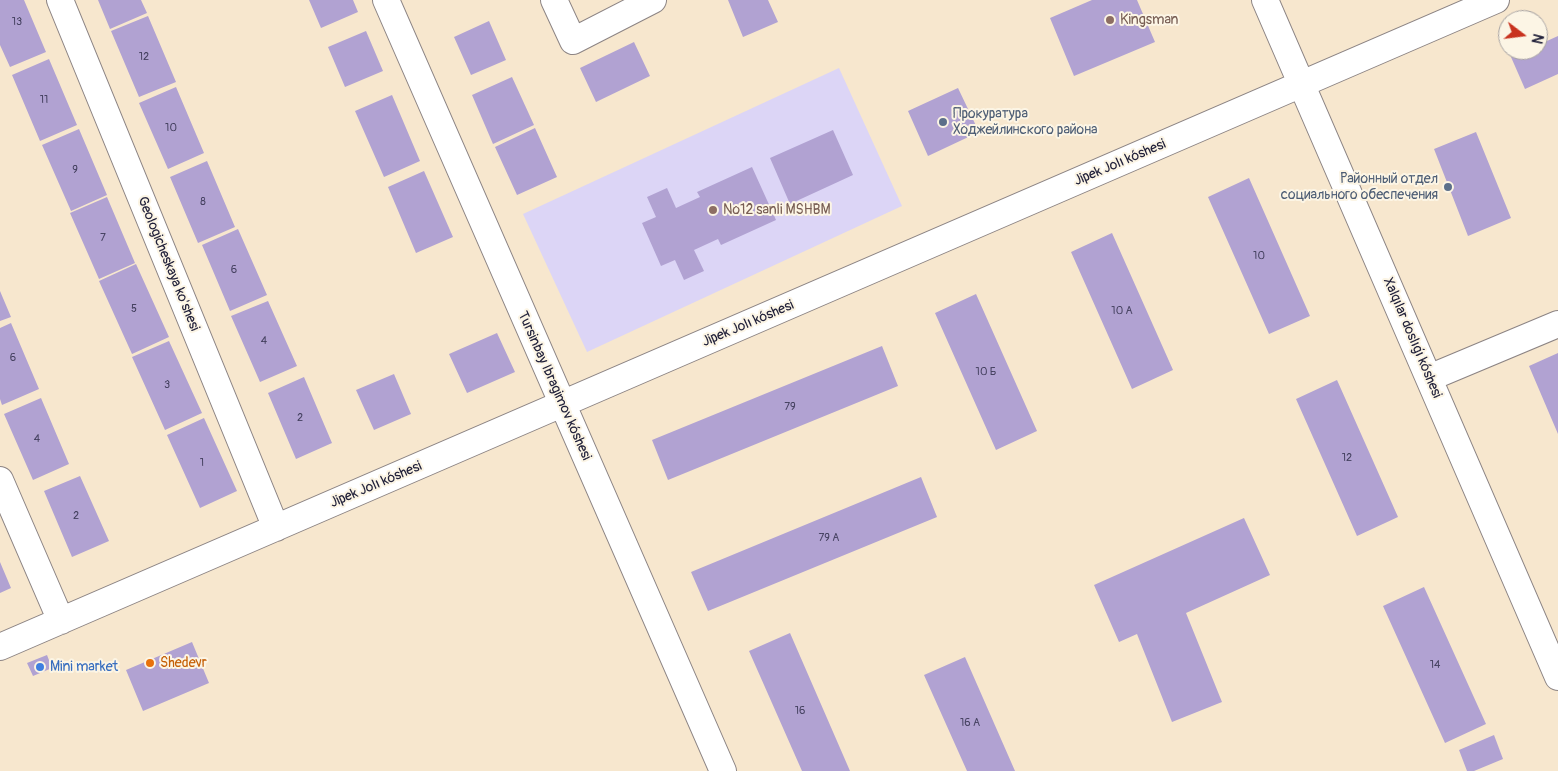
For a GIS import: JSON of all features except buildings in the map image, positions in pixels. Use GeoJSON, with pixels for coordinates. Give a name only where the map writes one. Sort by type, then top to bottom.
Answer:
{"type":"FeatureCollection","features":[{"type":"Feature","properties":{"kind":"street","name":"Geologicheskaya ko'shesi"},"geometry":{"type":"LineString","coordinates":[[60,0],[276,528]]}},
{"type":"Feature","properties":{"kind":"street","name":"Tursinbay Ibragimov kóshesi"},"geometry":{"type":"LineString","coordinates":[[386,0],[723,771]]}},
{"type":"Feature","properties":{"kind":"street"},"geometry":{"type":"LineString","coordinates":[[554,0],[573,41],[653,0]]}},
{"type":"Feature","properties":{"kind":"street","name":"Xalqılar doslıǵı kóshesi"},"geometry":{"type":"LineString","coordinates":[[1265,0],[1558,677]]}},
{"type":"Feature","properties":{"kind":"street","name":"Jipek Jolı kóshesi"},"geometry":{"type":"LineString","coordinates":[[0,647],[1496,0]]}},
{"type":"Feature","properties":{"kind":"street"},"geometry":{"type":"LineString","coordinates":[[1429,378],[1558,324]]}},
{"type":"Feature","properties":{"kind":"street"},"geometry":{"type":"LineString","coordinates":[[0,480],[61,621]]}},
{"type":"Feature","properties":{"kind":"shaded area","name":"№12 sanli MSHBM"},"geometry":{"type":"Polygon","coordinates":[[[839,68],[902,206],[587,352],[523,214],[839,68]]]}},
{"type":"Feature","properties":{"kind":"place","name":"Kingsman"},"geometry":{"type":"Point","coordinates":[1110,20]}},
{"type":"Feature","properties":{"kind":"place","name":"Прокуратура Ходжейлинского района"},"geometry":{"type":"Point","coordinates":[943,122]}},
{"type":"Feature","properties":{"kind":"place","name":"Районный отдел социального обеспечения"},"geometry":{"type":"Point","coordinates":[1448,187]}},
{"type":"Feature","properties":{"kind":"place","name":"№12 sanli MSHBM"},"geometry":{"type":"Point","coordinates":[713,210]}},
{"type":"Feature","properties":{"kind":"place","name":"Shedevr"},"geometry":{"type":"Point","coordinates":[150,663]}},
{"type":"Feature","properties":{"kind":"place","name":"Mini market"},"geometry":{"type":"Point","coordinates":[40,667]}}]}
